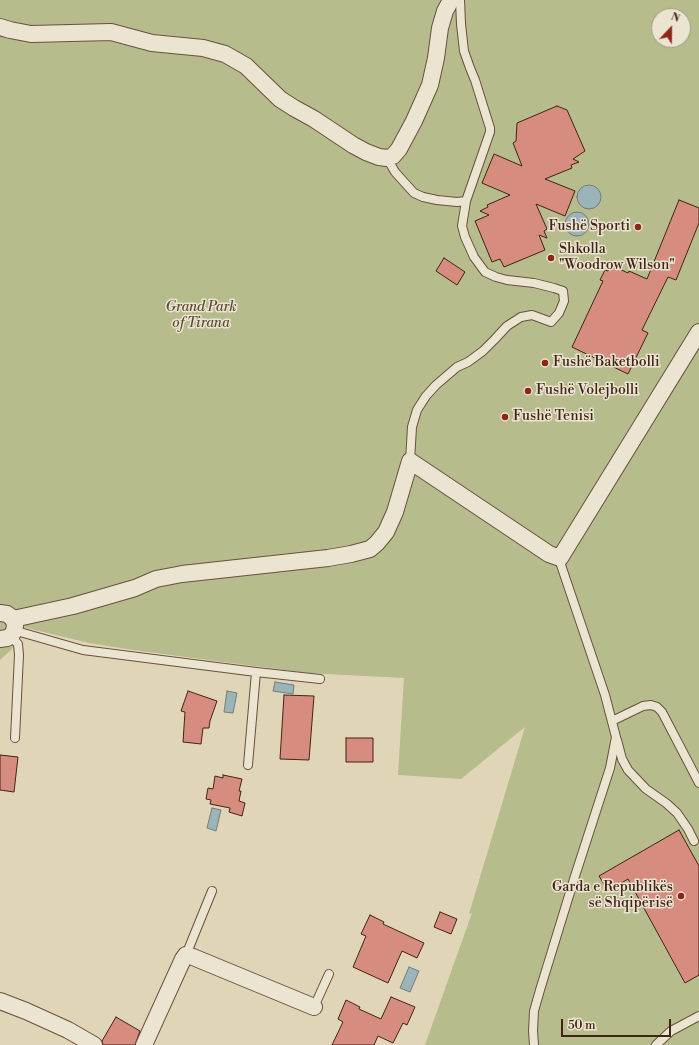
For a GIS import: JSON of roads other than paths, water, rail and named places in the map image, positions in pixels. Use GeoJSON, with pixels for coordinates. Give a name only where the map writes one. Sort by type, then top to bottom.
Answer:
{"type":"FeatureCollection","features":[{"type":"Feature","properties":{"kind":"street"},"geometry":{"type":"LineString","coordinates":[[0,27],[31,34],[111,32],[152,43],[203,48],[225,54],[246,66],[280,99],[294,108],[314,118],[353,145],[366,152],[379,157],[387,158],[393,156],[400,150],[430,85],[436,58],[440,28],[445,11],[451,0]]}},
{"type":"Feature","properties":{"kind":"street"},"geometry":{"type":"LineString","coordinates":[[0,651],[7,645],[8,629],[73,606],[135,588],[156,579],[182,574],[328,558],[351,554],[370,548],[378,542],[386,532],[395,512],[410,461],[560,561],[699,332]]}},
{"type":"Feature","properties":{"kind":"street"},"geometry":{"type":"LineString","coordinates":[[144,1045],[186,955],[314,1007]]}},
{"type":"Feature","properties":{"kind":"street"},"geometry":{"type":"LineString","coordinates":[[0,1001],[26,1010],[68,1030],[94,1045]]}},
{"type":"Feature","properties":{"kind":"lane"},"geometry":{"type":"LineString","coordinates":[[410,461],[412,427],[417,410],[426,396],[436,385],[457,367],[468,362],[483,351],[507,326],[521,317],[532,315],[552,322],[564,301],[563,291],[534,283],[507,280],[485,272],[474,257],[465,237],[462,226],[466,201],[490,132],[490,128],[476,80],[464,51],[460,0]]}},
{"type":"Feature","properties":{"kind":"lane"},"geometry":{"type":"LineString","coordinates":[[387,158],[396,172],[414,193],[437,200],[466,201]]}},
{"type":"Feature","properties":{"kind":"lane"},"geometry":{"type":"LineString","coordinates":[[560,561],[601,682],[622,759],[628,770],[646,789],[677,813],[694,841]]}},
{"type":"Feature","properties":{"kind":"lane"},"geometry":{"type":"LineString","coordinates":[[8,629],[83,650],[320,679]]}},
{"type":"Feature","properties":{"kind":"lane"},"geometry":{"type":"LineString","coordinates":[[8,629],[18,644],[19,655],[15,738]]}},
{"type":"Feature","properties":{"kind":"lane"},"geometry":{"type":"LineString","coordinates":[[248,765],[256,672]]}},
{"type":"Feature","properties":{"kind":"lane"},"geometry":{"type":"LineString","coordinates":[[612,721],[643,706],[651,704],[657,706],[662,712],[699,783]]}},
{"type":"Feature","properties":{"kind":"lane"},"geometry":{"type":"LineString","coordinates":[[534,1045],[534,1011],[610,768],[616,737]]}},
{"type":"Feature","properties":{"kind":"lane"},"geometry":{"type":"LineString","coordinates":[[186,955],[212,891]]}},
{"type":"Feature","properties":{"kind":"lane"},"geometry":{"type":"LineString","coordinates":[[314,1007],[328,974]]}},
{"type":"Feature","properties":{"kind":"lane"},"geometry":{"type":"LineString","coordinates":[[656,1045],[671,1031],[699,1016]]}},
{"type":"Feature","properties":{"kind":"water"},"geometry":{"type":"Polygon","coordinates":[[[589,185],[598,188],[601,197],[598,206],[589,209],[580,206],[577,197],[580,188],[589,185]]]}},
{"type":"Feature","properties":{"kind":"water"},"geometry":{"type":"Polygon","coordinates":[[[577,212],[586,215],[589,224],[586,233],[577,236],[568,233],[565,224],[568,215],[577,212]]]}},
{"type":"Feature","properties":{"kind":"water"},"geometry":{"type":"Polygon","coordinates":[[[275,682],[294,685],[293,694],[273,691],[275,682]]]}},
{"type":"Feature","properties":{"kind":"water"},"geometry":{"type":"Polygon","coordinates":[[[227,691],[237,693],[233,713],[224,712],[227,691]]]}},
{"type":"Feature","properties":{"kind":"water"},"geometry":{"type":"Polygon","coordinates":[[[212,808],[221,810],[216,831],[207,828],[212,808]]]}},
{"type":"Feature","properties":{"kind":"water"},"geometry":{"type":"Polygon","coordinates":[[[409,967],[419,971],[410,992],[400,988],[409,967]]]}},
{"type":"Feature","properties":{"kind":"place","name":"Fushë Sporti"},"geometry":{"type":"Point","coordinates":[638,227]}},
{"type":"Feature","properties":{"kind":"place","name":"Shkolla \"Woodrow Wilson\""},"geometry":{"type":"Point","coordinates":[551,258]}},
{"type":"Feature","properties":{"kind":"place","name":"Fushë Baketbolli"},"geometry":{"type":"Point","coordinates":[545,363]}},
{"type":"Feature","properties":{"kind":"place","name":"Fushë Volejbolli"},"geometry":{"type":"Point","coordinates":[528,391]}},
{"type":"Feature","properties":{"kind":"place","name":"Fushë Tenisi"},"geometry":{"type":"Point","coordinates":[505,417]}},
{"type":"Feature","properties":{"kind":"place","name":"Garda e Republikës së Shqipërisë"},"geometry":{"type":"Point","coordinates":[681,896]}},
{"type":"Feature","properties":{"kind":"park label","name":"Grand Park of Tirana"},"geometry":{"type":"Point","coordinates":[201,316]}}]}
